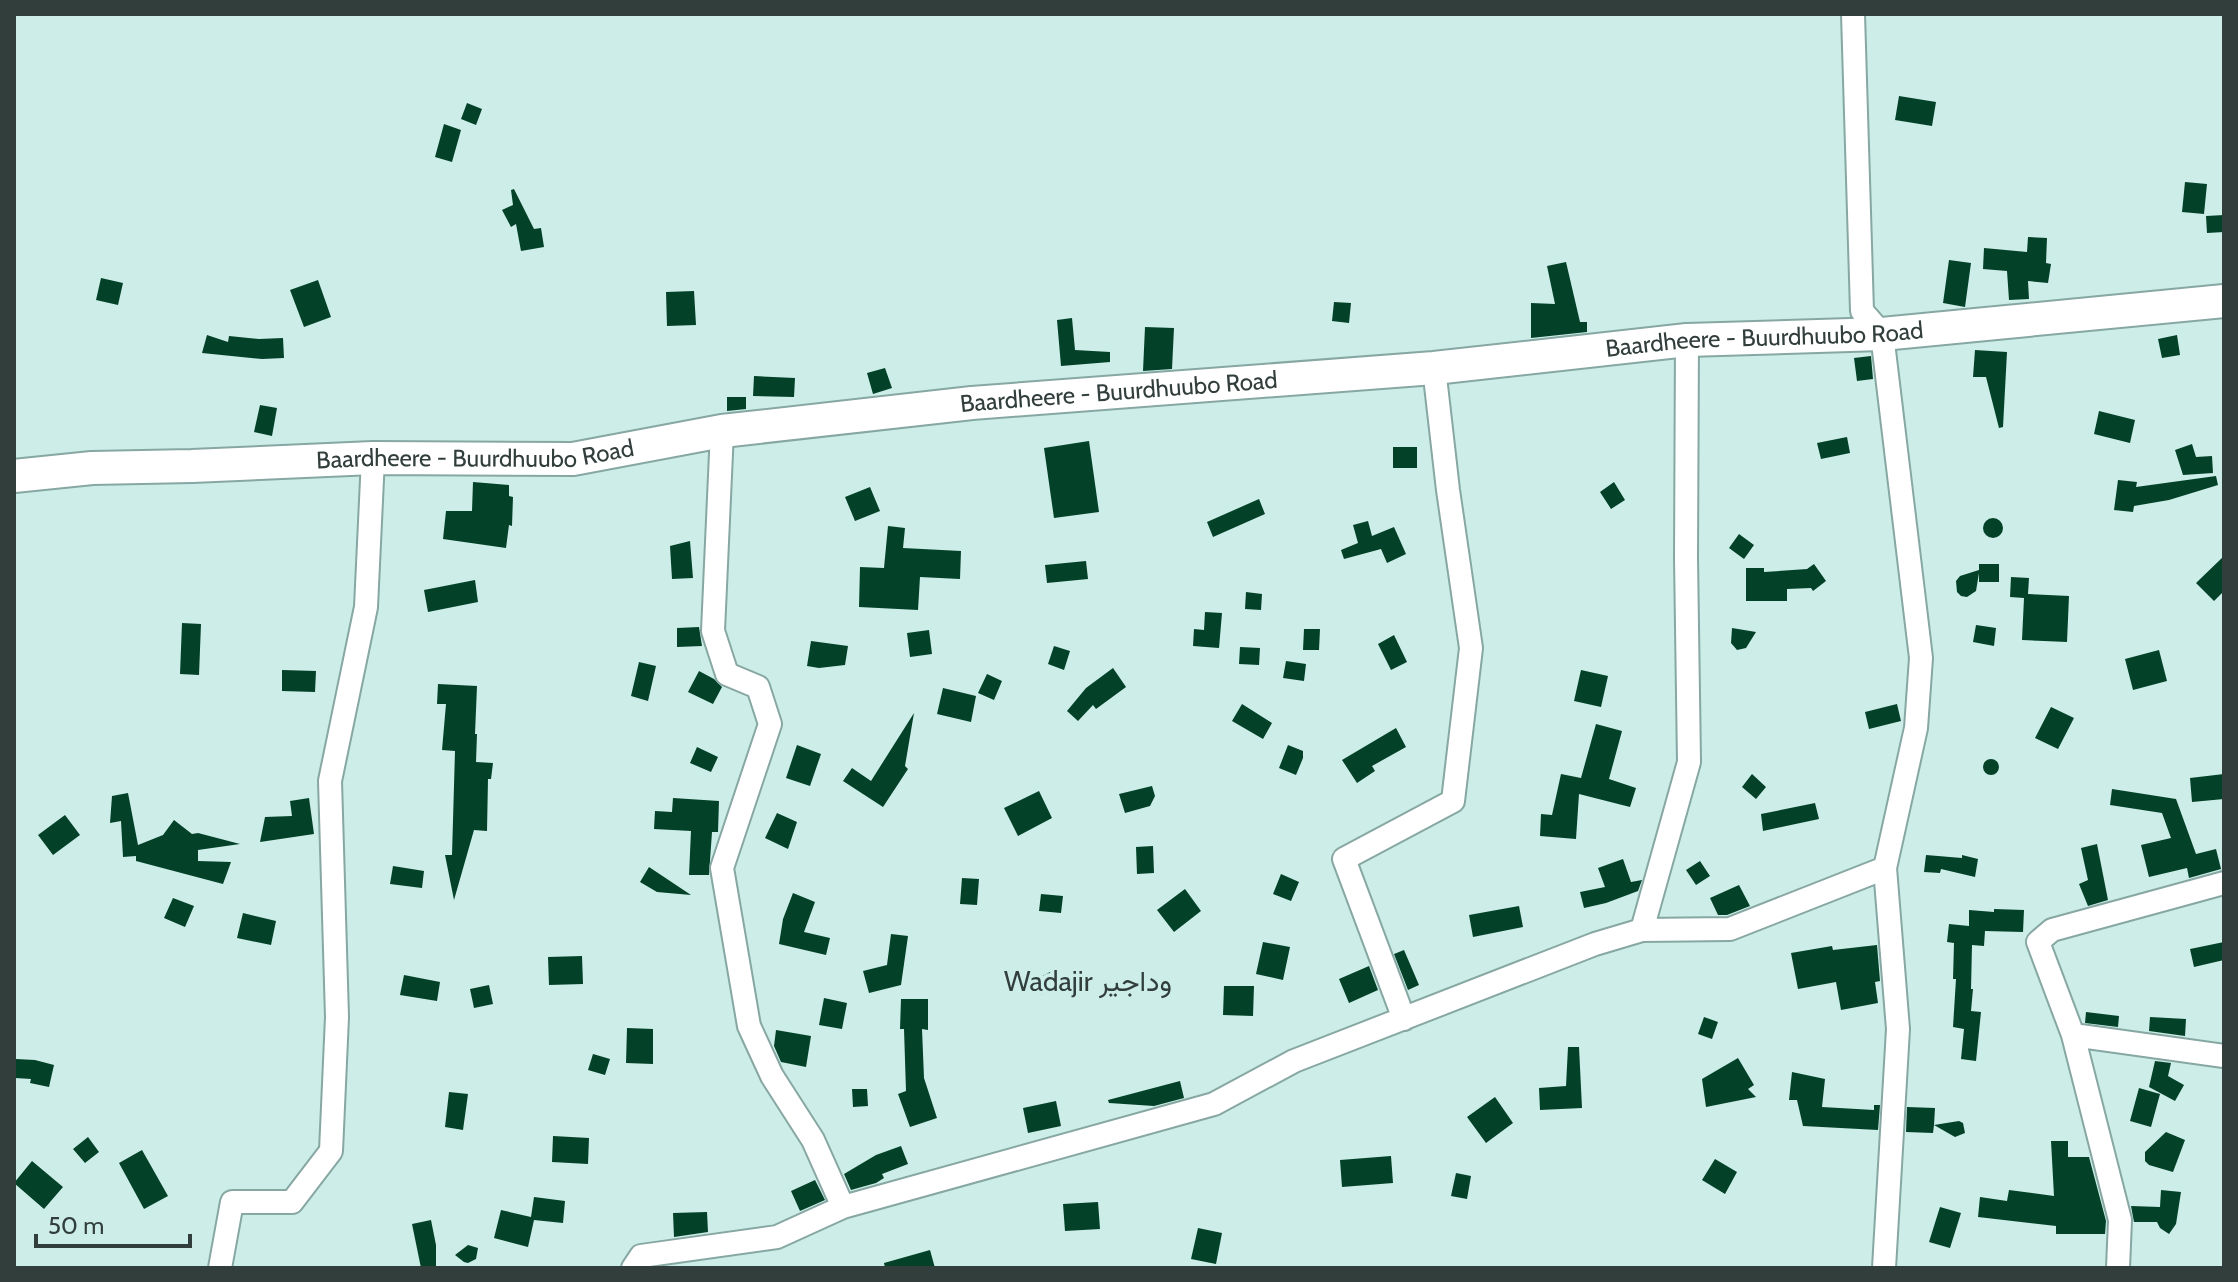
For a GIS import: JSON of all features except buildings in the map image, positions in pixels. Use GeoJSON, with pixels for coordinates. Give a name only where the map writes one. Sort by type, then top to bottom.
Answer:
{"type":"FeatureCollection","features":[{"type":"Feature","properties":{"kind":"main road","name":"Baardheere - Buurdhuubo Road"},"geometry":{"type":"LineString","coordinates":[[14,476],[92,468],[373,458],[573,459],[722,431],[972,403],[1434,368],[1687,340],[1882,334],[2224,301]]}},
{"type":"Feature","properties":{"kind":"street"},"geometry":{"type":"LineString","coordinates":[[1853,14],[1862,311],[1882,334],[1921,658],[1916,728],[1885,868],[1898,1029],[1884,1268]]}},
{"type":"Feature","properties":{"kind":"street"},"geometry":{"type":"LineString","coordinates":[[1642,930],[1689,762],[1687,340]]}},
{"type":"Feature","properties":{"kind":"street"},"geometry":{"type":"LineString","coordinates":[[1404,1019],[1344,859],[1453,801],[1471,648],[1434,368]]}},
{"type":"Feature","properties":{"kind":"street"},"geometry":{"type":"LineString","coordinates":[[722,431],[713,631],[727,674],[758,687],[770,724],[722,868],[749,1026],[772,1076],[813,1140],[843,1207]]}},
{"type":"Feature","properties":{"kind":"street"},"geometry":{"type":"LineString","coordinates":[[220,1268],[232,1202],[292,1202],[331,1151],[337,1017],[330,781],[366,607],[373,458]]}},
{"type":"Feature","properties":{"kind":"street"},"geometry":{"type":"LineString","coordinates":[[633,1268],[641,1256],[777,1237],[843,1207],[1214,1104],[1294,1061],[1595,944],[1642,930],[1730,929],[1885,868]]}},
{"type":"Feature","properties":{"kind":"street"},"geometry":{"type":"LineString","coordinates":[[2118,1268],[2120,1220],[2073,1035],[2038,942],[2052,930],[2224,883]]}},
{"type":"Feature","properties":{"kind":"street"},"geometry":{"type":"LineString","coordinates":[[2073,1035],[2224,1056]]}},
{"type":"Feature","properties":{"kind":"district","name":"Wadajir وداجير"},"geometry":{"type":"Point","coordinates":[1088,981]}}]}
